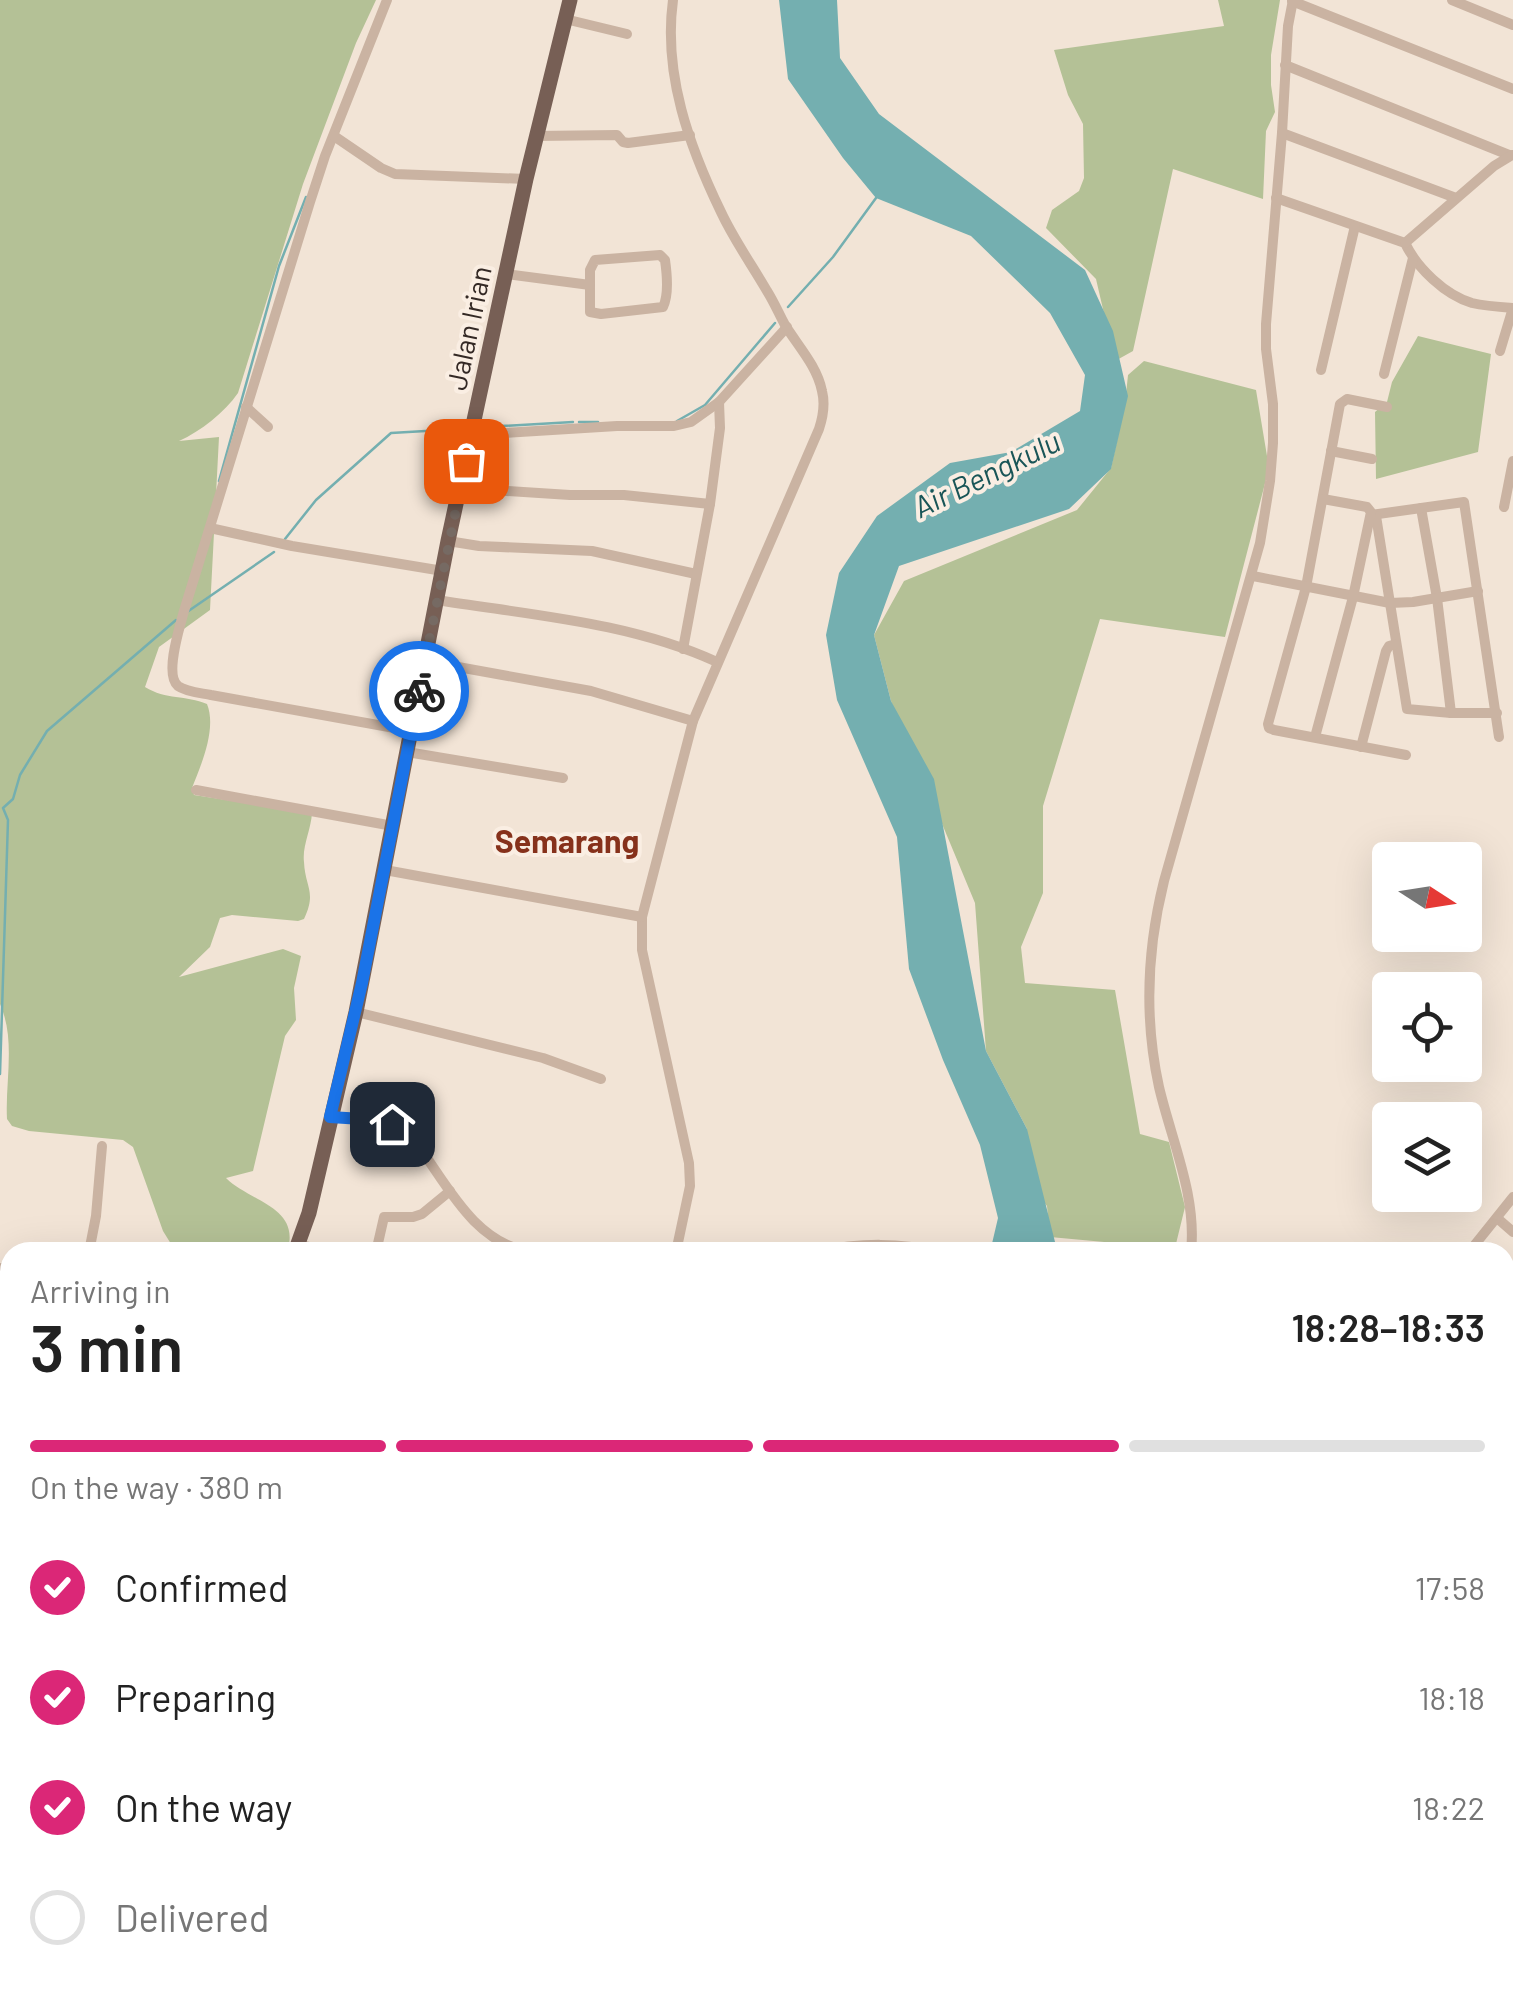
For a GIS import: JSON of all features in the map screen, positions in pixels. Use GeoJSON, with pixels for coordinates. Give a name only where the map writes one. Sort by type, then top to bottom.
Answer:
{"type":"FeatureCollection","features":[{"type":"Feature","properties":{"kind":"main road","name":"Jalan Irian"},"geometry":{"type":"LineString","coordinates":[[299,1242],[356,1012],[448,542],[526,178],[570,0]]}},
{"type":"Feature","properties":{"kind":"street"},"geometry":{"type":"LineString","coordinates":[[387,0],[310,202],[183,615],[172,667],[173,680],[179,687],[411,731]]}},
{"type":"Feature","properties":{"kind":"street"},"geometry":{"type":"LineString","coordinates":[[674,0],[671,66],[690,135],[722,214],[786,328],[809,360],[822,391],[822,418],[693,720],[642,917],[642,950],[691,1175],[678,1242]]}},
{"type":"Feature","properties":{"kind":"street"},"geometry":{"type":"LineString","coordinates":[[1452,0],[1513,25]]}},
{"type":"Feature","properties":{"kind":"street"},"geometry":{"type":"LineString","coordinates":[[1192,1242],[1193,1216],[1154,1063],[1150,1026],[1152,936],[1176,835],[1253,576],[1270,481],[1273,404],[1266,324],[1292,1],[1513,89]]}},
{"type":"Feature","properties":{"kind":"street"},"geometry":{"type":"LineString","coordinates":[[565,19],[627,34]]}},
{"type":"Feature","properties":{"kind":"street"},"geometry":{"type":"LineString","coordinates":[[1285,65],[1511,155]]}},
{"type":"Feature","properties":{"kind":"street"},"geometry":{"type":"LineString","coordinates":[[1282,133],[1456,198]]}},
{"type":"Feature","properties":{"kind":"street"},"geometry":{"type":"LineString","coordinates":[[536,136],[615,135],[630,143],[690,135]]}},
{"type":"Feature","properties":{"kind":"street"},"geometry":{"type":"LineString","coordinates":[[334,136],[395,174],[526,178]]}},
{"type":"Feature","properties":{"kind":"street"},"geometry":{"type":"LineString","coordinates":[[1405,244],[1511,155]]}},
{"type":"Feature","properties":{"kind":"street"},"geometry":{"type":"LineString","coordinates":[[1276,198],[1405,244],[1413,258],[1457,297],[1482,305],[1513,308],[1500,351]]}},
{"type":"Feature","properties":{"kind":"street"},"geometry":{"type":"LineString","coordinates":[[1321,370],[1355,226]]}},
{"type":"Feature","properties":{"kind":"street"},"geometry":{"type":"LineString","coordinates":[[660,255],[665,260],[666,301],[660,309],[592,312],[590,285],[591,266],[597,259],[660,255]]}},
{"type":"Feature","properties":{"kind":"street"},"geometry":{"type":"LineString","coordinates":[[1384,374],[1413,258]]}},
{"type":"Feature","properties":{"kind":"street"},"geometry":{"type":"LineString","coordinates":[[506,274],[590,285]]}},
{"type":"Feature","properties":{"kind":"street"},"geometry":{"type":"LineString","coordinates":[[472,435],[691,422],[719,402],[786,328]]}},
{"type":"Feature","properties":{"kind":"street"},"geometry":{"type":"LineString","coordinates":[[1387,407],[1351,399],[1342,400],[1339,406],[1306,587],[1268,724],[1270,729],[1406,755]]}},
{"type":"Feature","properties":{"kind":"street"},"geometry":{"type":"LineString","coordinates":[[683,649],[710,504],[720,428],[719,402]]}},
{"type":"Feature","properties":{"kind":"street"},"geometry":{"type":"LineString","coordinates":[[246,407],[268,427]]}},
{"type":"Feature","properties":{"kind":"street"},"geometry":{"type":"LineString","coordinates":[[1331,450],[1372,458]]}},
{"type":"Feature","properties":{"kind":"street"},"geometry":{"type":"LineString","coordinates":[[1504,507],[1513,461]]}},
{"type":"Feature","properties":{"kind":"street"},"geometry":{"type":"LineString","coordinates":[[460,488],[624,494],[710,504]]}},
{"type":"Feature","properties":{"kind":"street"},"geometry":{"type":"LineString","coordinates":[[1323,499],[1368,507],[1374,516],[1406,708],[1497,713]]}},
{"type":"Feature","properties":{"kind":"street"},"geometry":{"type":"LineString","coordinates":[[1374,516],[1464,502],[1500,737]]}},
{"type":"Feature","properties":{"kind":"street"},"geometry":{"type":"LineString","coordinates":[[1421,508],[1451,713]]}},
{"type":"Feature","properties":{"kind":"street"},"geometry":{"type":"LineString","coordinates":[[1315,737],[1374,516]]}},
{"type":"Feature","properties":{"kind":"street"},"geometry":{"type":"LineString","coordinates":[[210,528],[443,571]]}},
{"type":"Feature","properties":{"kind":"street"},"geometry":{"type":"LineString","coordinates":[[448,542],[592,551],[696,574]]}},
{"type":"Feature","properties":{"kind":"street"},"geometry":{"type":"LineString","coordinates":[[1253,576],[1390,603],[1478,591]]}},
{"type":"Feature","properties":{"kind":"street"},"geometry":{"type":"LineString","coordinates":[[437,600],[603,626],[716,662]]}},
{"type":"Feature","properties":{"kind":"street"},"geometry":{"type":"LineString","coordinates":[[1361,746],[1386,651],[1396,644]]}},
{"type":"Feature","properties":{"kind":"street"},"geometry":{"type":"LineString","coordinates":[[425,661],[592,691],[693,720]]}},
{"type":"Feature","properties":{"kind":"street"},"geometry":{"type":"LineString","coordinates":[[407,752],[563,778]]}},
{"type":"Feature","properties":{"kind":"street"},"geometry":{"type":"LineString","coordinates":[[196,790],[393,826]]}},
{"type":"Feature","properties":{"kind":"street"},"geometry":{"type":"LineString","coordinates":[[384,870],[642,917]]}},
{"type":"Feature","properties":{"kind":"street"},"geometry":{"type":"LineString","coordinates":[[356,1012],[543,1058],[600,1079]]}},
{"type":"Feature","properties":{"kind":"street"},"geometry":{"type":"LineString","coordinates":[[330,1117],[378,1121],[406,1132],[474,1222],[500,1242]]}},
{"type":"Feature","properties":{"kind":"street"},"geometry":{"type":"LineString","coordinates":[[91,1242],[102,1146]]}},
{"type":"Feature","properties":{"kind":"street"},"geometry":{"type":"LineString","coordinates":[[378,1242],[385,1216],[422,1214],[450,1191]]}},
{"type":"Feature","properties":{"kind":"street"},"geometry":{"type":"LineString","coordinates":[[1477,1242],[1513,1197]]}},
{"type":"Feature","properties":{"kind":"street"},"geometry":{"type":"LineString","coordinates":[[1497,1218],[1513,1232]]}},
{"type":"Feature","properties":{"kind":"green space"},"geometry":{"type":"Polygon","coordinates":[[[0,0],[376,0],[303,184],[238,393],[212,421],[179,441],[219,437],[210,610],[159,647],[145,687],[207,704],[209,736],[192,788],[194,795],[312,813],[304,856],[310,896],[304,919],[232,915],[220,918],[210,947],[179,977],[283,949],[301,956],[294,988],[296,1020],[285,1036],[253,1171],[226,1178],[281,1215],[289,1242],[170,1242],[133,1147],[123,1140],[12,1126],[7,1119],[8,1032],[0,1004],[0,0]]]}},
{"type":"Feature","properties":{"kind":"green space"},"geometry":{"type":"Polygon","coordinates":[[[1218,0],[1280,0],[1271,55],[1275,112],[1266,131],[1263,199],[1173,169],[1133,351],[1115,361],[1096,279],[1046,228],[1052,210],[1079,191],[1084,178],[1083,124],[1068,95],[1054,50],[1224,26],[1218,0]]]}},
{"type":"Feature","properties":{"kind":"green space"},"geometry":{"type":"Polygon","coordinates":[[[1418,336],[1491,354],[1478,452],[1376,479],[1375,412],[1387,402],[1392,382],[1418,336]]]}},
{"type":"Feature","properties":{"kind":"green space"},"geometry":{"type":"Polygon","coordinates":[[[1144,361],[1256,390],[1269,468],[1225,637],[1100,619],[1043,806],[1043,893],[1021,947],[1025,983],[1115,990],[1140,1134],[1169,1142],[1185,1207],[1176,1242],[1050,1237],[1047,1206],[1023,1177],[1027,1129],[986,1051],[975,903],[891,701],[874,635],[904,581],[1077,510],[1111,468],[1128,375],[1144,361]]]}},
{"type":"Feature","properties":{"kind":"water","name":"Air Bengkulu"},"geometry":{"type":"Polygon","coordinates":[[[779,0],[837,0],[840,58],[879,114],[1085,270],[1113,331],[1128,396],[1111,469],[1069,509],[899,566],[874,635],[891,701],[934,779],[986,1051],[1027,1129],[1055,1242],[992,1242],[998,1218],[980,1145],[909,969],[897,837],[837,700],[826,635],[839,573],[877,516],[950,463],[1011,452],[1080,411],[1085,375],[1050,313],[971,236],[876,198],[788,79],[779,0]]]}},
{"type":"Feature","properties":{"kind":"waterway"},"geometry":{"type":"LineString","coordinates":[[219,481],[279,266],[306,197]]}},
{"type":"Feature","properties":{"kind":"waterway"},"geometry":{"type":"LineString","coordinates":[[788,307],[833,257],[876,198]]}},
{"type":"Feature","properties":{"kind":"waterway"},"geometry":{"type":"LineString","coordinates":[[677,421],[705,405],[775,323]]}},
{"type":"Feature","properties":{"kind":"waterway"},"geometry":{"type":"LineString","coordinates":[[485,427],[573,422]]}},
{"type":"Feature","properties":{"kind":"waterway"},"geometry":{"type":"LineString","coordinates":[[579,422],[598,422]]}},
{"type":"Feature","properties":{"kind":"waterway"},"geometry":{"type":"LineString","coordinates":[[285,539],[316,500],[391,433],[460,429]]}},
{"type":"Feature","properties":{"kind":"waterway"},"geometry":{"type":"LineString","coordinates":[[187,612],[274,552]]}},
{"type":"Feature","properties":{"kind":"waterway"},"geometry":{"type":"LineString","coordinates":[[0,1074],[8,820],[3,808],[13,799],[20,775],[47,731],[176,620]]}},
{"type":"Feature","properties":{"kind":"way so far"},"geometry":{"type":"LineString","coordinates":[[419,691],[466,461]]}},
{"type":"Feature","properties":{"kind":"district","name":"Semarang"},"geometry":{"type":"Point","coordinates":[567,842]}},
{"type":"Feature","properties":{"kind":"route"},"geometry":{"type":"LineString","coordinates":[[392,1124],[330,1117],[356,1012],[419,691]]}}]}
